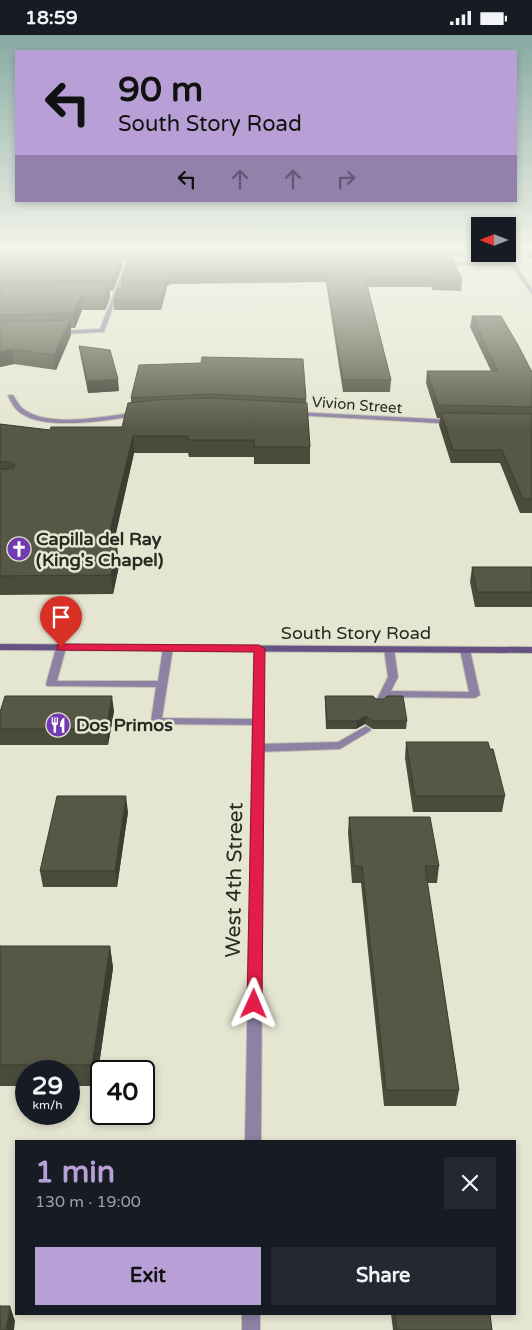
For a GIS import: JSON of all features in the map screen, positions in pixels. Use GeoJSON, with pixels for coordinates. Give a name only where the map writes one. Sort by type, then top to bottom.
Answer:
{"type":"FeatureCollection","features":[{"type":"Feature","properties":{"kind":"main road","name":"South Story Road"},"geometry":{"type":"LineString","coordinates":[[0,647],[532,650]]}},
{"type":"Feature","properties":{"kind":"street"},"geometry":{"type":"LineString","coordinates":[[50,333],[102,331],[110,309]]}},
{"type":"Feature","properties":{"kind":"street"},"geometry":{"type":"LineString","coordinates":[[11,396],[14,405],[23,413],[47,421],[146,413]]}},
{"type":"Feature","properties":{"kind":"street","name":"Vivion Street"},"geometry":{"type":"LineString","coordinates":[[287,413],[460,423]]}},
{"type":"Feature","properties":{"kind":"street"},"geometry":{"type":"LineString","coordinates":[[61,647],[51,683],[162,684]]}},
{"type":"Feature","properties":{"kind":"street"},"geometry":{"type":"LineString","coordinates":[[168,648],[156,721],[258,722]]}},
{"type":"Feature","properties":{"kind":"street","name":"West 4th Street"},"geometry":{"type":"LineString","coordinates":[[253,1140],[259,649]]}},
{"type":"Feature","properties":{"kind":"street"},"geometry":{"type":"LineString","coordinates":[[379,704],[393,677],[390,649]]}},
{"type":"Feature","properties":{"kind":"street"},"geometry":{"type":"LineString","coordinates":[[384,694],[475,695],[465,650]]}},
{"type":"Feature","properties":{"kind":"street"},"geometry":{"type":"LineString","coordinates":[[258,748],[340,745],[366,729]]}},
{"type":"Feature","properties":{"kind":"street"},"geometry":{"type":"LineString","coordinates":[[250,1330],[251,1315]]}},
{"type":"Feature","properties":{"kind":"building"},"geometry":{"type":"Polygon","coordinates":[[[0,309],[75,309],[73,313],[0,315],[0,309]]]}},
{"type":"Feature","properties":{"kind":"building"},"geometry":{"type":"Polygon","coordinates":[[[332,309],[373,309],[391,380],[343,380],[332,309]]]}},
{"type":"Feature","properties":{"kind":"building"},"geometry":{"type":"Polygon","coordinates":[[[472,316],[501,316],[532,372],[532,407],[438,405],[427,371],[498,371],[472,316]]]}},
{"type":"Feature","properties":{"kind":"building"},"geometry":{"type":"Polygon","coordinates":[[[70,320],[54,355],[12,349],[0,352],[0,322],[70,320]]]}},
{"type":"Feature","properties":{"kind":"building"},"geometry":{"type":"Polygon","coordinates":[[[79,346],[110,350],[118,379],[87,381],[79,346]]]}},
{"type":"Feature","properties":{"kind":"building"},"geometry":{"type":"Polygon","coordinates":[[[202,357],[303,359],[306,399],[209,394],[131,398],[139,365],[201,363],[202,357]]]}},
{"type":"Feature","properties":{"kind":"building"},"geometry":{"type":"Polygon","coordinates":[[[208,398],[307,403],[310,447],[254,447],[254,440],[188,440],[188,436],[133,436],[106,547],[117,547],[111,575],[0,576],[0,469],[9,469],[15,465],[10,462],[0,462],[0,424],[50,430],[51,427],[122,427],[128,403],[208,398]]]}},
{"type":"Feature","properties":{"kind":"building"},"geometry":{"type":"Polygon","coordinates":[[[441,413],[532,414],[532,499],[523,499],[502,450],[453,450],[441,413]]]}},
{"type":"Feature","properties":{"kind":"building"},"geometry":{"type":"Polygon","coordinates":[[[472,567],[532,567],[532,592],[477,592],[472,567]]]}},
{"type":"Feature","properties":{"kind":"building"},"geometry":{"type":"Polygon","coordinates":[[[5,696],[112,696],[106,729],[0,729],[0,712],[5,696]]]}},
{"type":"Feature","properties":{"kind":"building"},"geometry":{"type":"Polygon","coordinates":[[[325,696],[373,696],[376,699],[384,699],[387,696],[403,696],[407,721],[373,721],[366,716],[357,721],[327,721],[325,696]]]}},
{"type":"Feature","properties":{"kind":"building"},"geometry":{"type":"Polygon","coordinates":[[[406,742],[488,742],[490,749],[493,749],[505,796],[415,796],[406,742]]]}},
{"type":"Feature","properties":{"kind":"building"},"geometry":{"type":"Polygon","coordinates":[[[57,796],[126,796],[115,871],[40,871],[57,796]]]}},
{"type":"Feature","properties":{"kind":"building"},"geometry":{"type":"Polygon","coordinates":[[[349,817],[430,817],[439,866],[425,866],[459,1090],[386,1090],[362,866],[354,866],[349,817]]]}},
{"type":"Feature","properties":{"kind":"building"},"geometry":{"type":"Polygon","coordinates":[[[0,946],[110,946],[93,1060],[90,1060],[90,1065],[80,1065],[80,1060],[15,1060],[15,1065],[0,1065],[0,946]]]}},
{"type":"Feature","properties":{"kind":"building"},"geometry":{"type":"Polygon","coordinates":[[[0,1306],[10,1306],[6,1330],[0,1330],[0,1306]]]}},
{"type":"Feature","properties":{"kind":"building"},"geometry":{"type":"Polygon","coordinates":[[[395,1315],[490,1315],[492,1330],[397,1330],[395,1315]]]}},
{"type":"Feature","properties":{"kind":"place","name":"Capilla del Ray (King's Chapel)"},"geometry":{"type":"Point","coordinates":[19,549]}},
{"type":"Feature","properties":{"kind":"place","name":"Dos Primos"},"geometry":{"type":"Point","coordinates":[58,725]}},
{"type":"Feature","properties":{"kind":"route"},"geometry":{"type":"LineString","coordinates":[[61,647],[259,649],[254,1004]]}}]}
